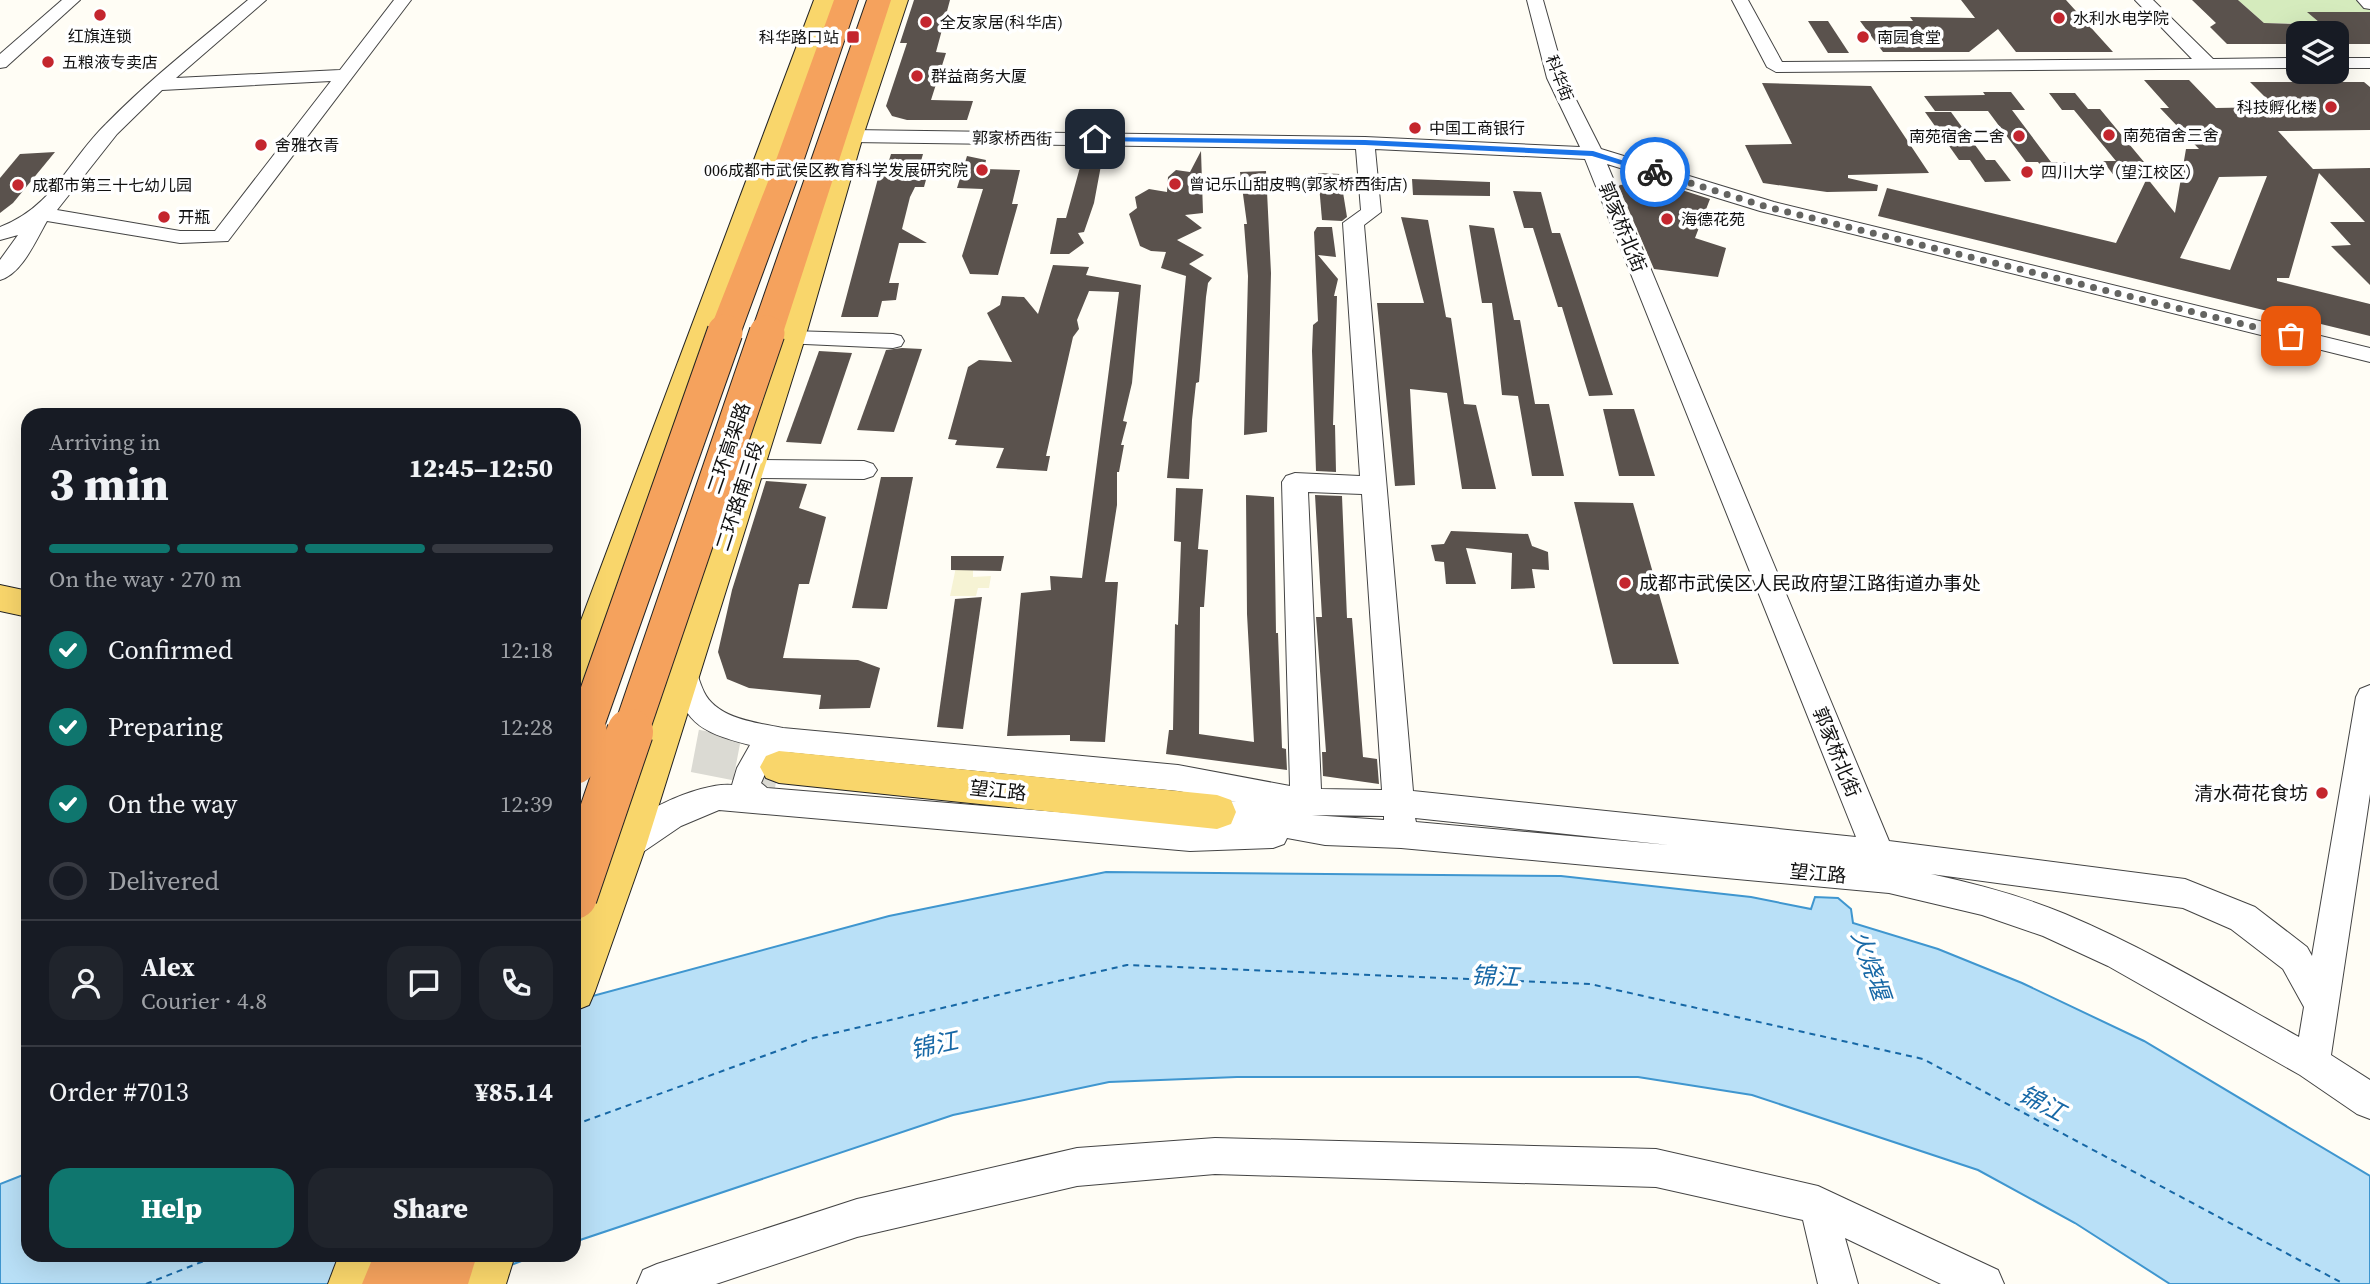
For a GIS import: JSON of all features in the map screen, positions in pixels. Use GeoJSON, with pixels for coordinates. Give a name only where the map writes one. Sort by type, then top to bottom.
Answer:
{"type":"FeatureCollection","features":[{"type":"Feature","properties":{"kind":"highway"},"geometry":{"type":"LineString","coordinates":[[785,174],[780,138],[825,0]]}},
{"type":"Feature","properties":{"kind":"highway"},"geometry":{"type":"LineString","coordinates":[[581,741],[725,332],[785,174],[876,1]]}},
{"type":"Feature","properties":{"kind":"highway","name":"二环高架路"},"geometry":{"type":"LineString","coordinates":[[581,875],[876,1]]}},
{"type":"Feature","properties":{"kind":"highway"},"geometry":{"type":"LineString","coordinates":[[389,1284],[397,1262]]}},
{"type":"Feature","properties":{"kind":"highway"},"geometry":{"type":"LineString","coordinates":[[441,1284],[449,1262]]}},
{"type":"Feature","properties":{"kind":"main road"},"geometry":{"type":"LineString","coordinates":[[581,669],[825,0]]}},
{"type":"Feature","properties":{"kind":"main road","name":"二环路南三段"},"geometry":{"type":"LineString","coordinates":[[581,968],[626,846],[791,338],[851,136],[876,1]]}},
{"type":"Feature","properties":{"kind":"main road"},"geometry":{"type":"LineString","coordinates":[[0,574],[21,578]]}},
{"type":"Feature","properties":{"kind":"main road"},"geometry":{"type":"LineString","coordinates":[[0,598],[21,602]]}},
{"type":"Feature","properties":{"kind":"main road","name":"望江路"},"geometry":{"type":"LineString","coordinates":[[781,754],[1217,811]]}},
{"type":"Feature","properties":{"kind":"main road"},"geometry":{"type":"LineString","coordinates":[[352,1284],[360,1262]]}},
{"type":"Feature","properties":{"kind":"main road"},"geometry":{"type":"LineString","coordinates":[[482,1284],[489,1262]]}},
{"type":"Feature","properties":{"kind":"street"},"geometry":{"type":"LineString","coordinates":[[0,63],[72,0]]}},
{"type":"Feature","properties":{"kind":"street"},"geometry":{"type":"LineString","coordinates":[[0,273],[14,258],[41,214],[110,130],[157,85],[258,0]]}},
{"type":"Feature","properties":{"kind":"street"},"geometry":{"type":"LineString","coordinates":[[0,234],[30,223],[41,214],[180,237],[221,237],[404,0]]}},
{"type":"Feature","properties":{"kind":"street","name":"科华街"},"geometry":{"type":"LineString","coordinates":[[1535,0],[1556,78],[1593,153]]}},
{"type":"Feature","properties":{"kind":"street"},"geometry":{"type":"LineString","coordinates":[[1740,0],[1776,68],[2286,63]]}},
{"type":"Feature","properties":{"kind":"street"},"geometry":{"type":"LineString","coordinates":[[2143,0],[2208,64]]}},
{"type":"Feature","properties":{"kind":"street"},"geometry":{"type":"LineString","coordinates":[[2365,0],[2370,4]]}},
{"type":"Feature","properties":{"kind":"street"},"geometry":{"type":"LineString","coordinates":[[2349,63],[2370,62]]}},
{"type":"Feature","properties":{"kind":"street"},"geometry":{"type":"LineString","coordinates":[[157,85],[345,75]]}},
{"type":"Feature","properties":{"kind":"street","name":"郭家桥西街"},"geometry":{"type":"LineString","coordinates":[[851,136],[1365,143],[1593,153]]}},
{"type":"Feature","properties":{"kind":"street"},"geometry":{"type":"LineString","coordinates":[[1365,143],[1371,212],[1353,223],[1400,827]]}},
{"type":"Feature","properties":{"kind":"street","name":"郭家桥北街"},"geometry":{"type":"LineString","coordinates":[[1593,153],[1767,207],[2370,355]]}},
{"type":"Feature","properties":{"kind":"street","name":"郭家桥北街"},"geometry":{"type":"LineString","coordinates":[[1593,153],[1886,874]]}},
{"type":"Feature","properties":{"kind":"street"},"geometry":{"type":"LineString","coordinates":[[791,338],[893,341]]}},
{"type":"Feature","properties":{"kind":"street"},"geometry":{"type":"LineString","coordinates":[[748,469],[864,470]]}},
{"type":"Feature","properties":{"kind":"street"},"geometry":{"type":"LineString","coordinates":[[682,669],[694,703],[713,719],[781,754],[1178,778],[1306,802],[1295,482],[1374,486]]}},
{"type":"Feature","properties":{"kind":"street"},"geometry":{"type":"LineString","coordinates":[[581,631],[601,617]]}},
{"type":"Feature","properties":{"kind":"street"},"geometry":{"type":"LineString","coordinates":[[2312,1063],[2370,698]]}},
{"type":"Feature","properties":{"kind":"street"},"geometry":{"type":"LineString","coordinates":[[760,800],[750,792],[746,783],[751,769],[769,745],[781,754]]}},
{"type":"Feature","properties":{"kind":"street"},"geometry":{"type":"LineString","coordinates":[[626,846],[651,825],[688,806],[719,797],[1190,837],[1325,831]]}},
{"type":"Feature","properties":{"kind":"street","name":"望江路"},"geometry":{"type":"LineString","coordinates":[[1217,811],[1306,802],[1400,827]]}},
{"type":"Feature","properties":{"kind":"street","name":"望江路"},"geometry":{"type":"LineString","coordinates":[[1217,811],[1325,831],[1400,827],[1886,874],[2185,894],[2244,918],[2295,958],[2321,1005]]}},
{"type":"Feature","properties":{"kind":"street","name":"望江路"},"geometry":{"type":"LineString","coordinates":[[1886,874],[1982,900],[2052,923],[2120,955],[2312,1063],[2370,1101]]}},
{"type":"Feature","properties":{"kind":"street"},"geometry":{"type":"LineString","coordinates":[[657,1284],[857,1218],[1077,1167],[1214,1156],[1656,1168],[1818,1205],[1984,1284]]}},
{"type":"Feature","properties":{"kind":"street"},"geometry":{"type":"LineString","coordinates":[[1818,1205],[1838,1284]]}},
{"type":"Feature","properties":{"kind":"shaded area"},"geometry":{"type":"Polygon","coordinates":[[[956,567],[973,567],[973,577],[991,576],[989,588],[978,588],[976,596],[950,596],[956,567]]]}},
{"type":"Feature","properties":{"kind":"green space"},"geometry":{"type":"Polygon","coordinates":[[[2238,0],[2370,0],[2370,12],[2308,12],[2318,21],[2264,23],[2238,0]]]}},
{"type":"Feature","properties":{"kind":"water"},"geometry":{"type":"Polygon","coordinates":[[[1106,872],[1561,876],[1751,897],[1811,909],[1815,897],[1838,898],[1851,909],[1853,923],[1938,949],[2022,983],[2144,1041],[2370,1176],[2370,1284],[2170,1284],[2075,1223],[1978,1170],[1752,1095],[1638,1077],[1237,1077],[1109,1082],[953,1115],[581,1240],[581,999],[889,916],[1106,872]]]}},
{"type":"Feature","properties":{"kind":"water"},"geometry":{"type":"Polygon","coordinates":[[[21,1176],[21,1262],[519,1262],[461,1284],[0,1284],[0,1184],[21,1176]]]}},
{"type":"Feature","properties":{"kind":"building","name":"群益商务大厦"},"geometry":{"type":"Polygon","coordinates":[[[914,0],[950,0],[936,52],[946,53],[931,100],[973,101],[967,120],[907,120],[892,116],[886,106],[907,43],[900,43],[914,0]]]}},
{"type":"Feature","properties":{"kind":"building"},"geometry":{"type":"Polygon","coordinates":[[[1961,0],[2066,0],[2113,52],[2016,52],[1998,29],[1969,52],[1883,52],[1860,21],[1913,21],[1910,17],[1975,18],[1961,0]]]}},
{"type":"Feature","properties":{"kind":"building"},"geometry":{"type":"Polygon","coordinates":[[[2192,0],[2238,0],[2264,23],[2286,24],[2286,44],[2227,44],[2210,27],[2216,23],[2192,0]]]}},
{"type":"Feature","properties":{"kind":"building"},"geometry":{"type":"Polygon","coordinates":[[[2307,12],[2370,12],[2370,44],[2349,44],[2349,21],[2318,21],[2307,12]]]}},
{"type":"Feature","properties":{"kind":"building"},"geometry":{"type":"Polygon","coordinates":[[[1808,21],[1828,21],[1849,53],[1828,53],[1808,21]]]}},
{"type":"Feature","properties":{"kind":"building"},"geometry":{"type":"Polygon","coordinates":[[[2144,80],[2189,80],[2216,108],[2275,107],[2250,82],[2364,82],[2370,87],[2370,130],[2278,131],[2313,169],[2370,168],[2370,285],[2331,246],[2351,245],[2330,222],[2365,222],[2319,173],[2289,278],[2277,278],[2277,281],[2370,304],[2370,336],[1878,216],[1887,188],[2116,243],[2147,178],[2175,213],[2186,149],[2199,149],[2160,108],[2169,108],[2144,80]],[[2267,176],[2219,177],[2180,258],[2230,270],[2267,176]]]}},
{"type":"Feature","properties":{"kind":"building"},"geometry":{"type":"Polygon","coordinates":[[[1762,83],[1871,86],[1929,173],[1848,175],[1848,178],[1878,185],[1877,191],[1827,192],[1763,183],[1745,145],[1792,144],[1762,83]]]}},
{"type":"Feature","properties":{"kind":"building","name":"南苑宿舍二舍"},"geometry":{"type":"Polygon","coordinates":[[[1983,92],[2011,92],[2025,110],[2012,110],[2051,162],[2065,162],[2079,180],[2051,180],[2038,162],[2026,162],[1988,111],[1935,111],[1924,96],[1985,95],[1983,92]]]}},
{"type":"Feature","properties":{"kind":"building","name":"南苑宿舍三舍"},"geometry":{"type":"Polygon","coordinates":[[[2049,93],[2075,93],[2088,109],[2100,109],[2144,162],[2133,162],[2146,177],[2115,177],[2103,161],[2116,161],[2074,110],[2062,110],[2049,93]]]}},
{"type":"Feature","properties":{"kind":"building"},"geometry":{"type":"Polygon","coordinates":[[[1925,112],[1951,112],[1986,160],[1959,160],[1925,112]]]}},
{"type":"Feature","properties":{"kind":"building"},"geometry":{"type":"Polygon","coordinates":[[[1201,151],[1203,213],[1185,215],[1202,228],[1177,240],[1204,255],[1189,264],[1212,278],[1208,283],[1199,382],[1196,383],[1189,479],[1167,478],[1186,276],[1161,268],[1166,252],[1151,251],[1140,246],[1129,214],[1137,208],[1135,197],[1149,189],[1167,192],[1168,177],[1176,170],[1190,172],[1201,151]]]}},
{"type":"Feature","properties":{"kind":"building","name":"成都市第三十七幼儿园"},"geometry":{"type":"Polygon","coordinates":[[[55,152],[13,203],[0,213],[0,178],[20,154],[55,152]]]}},
{"type":"Feature","properties":{"kind":"building"},"geometry":{"type":"Polygon","coordinates":[[[891,154],[923,154],[919,168],[929,169],[924,187],[915,187],[902,229],[927,243],[899,243],[889,283],[899,283],[896,300],[882,301],[878,317],[841,317],[881,167],[887,167],[891,154]]]}},
{"type":"Feature","properties":{"kind":"building"},"geometry":{"type":"Polygon","coordinates":[[[967,156],[986,160],[984,169],[1020,170],[1012,204],[1018,204],[998,275],[970,274],[962,256],[983,189],[957,188],[967,156]]]}},
{"type":"Feature","properties":{"kind":"building"},"geometry":{"type":"Polygon","coordinates":[[[1082,160],[1102,160],[1094,203],[1084,232],[1078,233],[1084,243],[1069,254],[1050,254],[1057,218],[1066,218],[1082,160]]]}},
{"type":"Feature","properties":{"kind":"building"},"geometry":{"type":"Polygon","coordinates":[[[1970,160],[1995,160],[2011,181],[1985,182],[1970,160]]]}},
{"type":"Feature","properties":{"kind":"building"},"geometry":{"type":"Polygon","coordinates":[[[1266,171],[1271,273],[1267,432],[1244,435],[1248,276],[1244,224],[1247,224],[1240,172],[1266,171]]]}},
{"type":"Feature","properties":{"kind":"building"},"geometry":{"type":"Polygon","coordinates":[[[1318,173],[1340,174],[1347,217],[1342,221],[1322,220],[1318,173]]]}},
{"type":"Feature","properties":{"kind":"building"},"geometry":{"type":"Polygon","coordinates":[[[1412,179],[1490,182],[1490,196],[1413,195],[1412,179]]]}},
{"type":"Feature","properties":{"kind":"building","name":"海德花苑"},"geometry":{"type":"Polygon","coordinates":[[[1660,183],[1710,199],[1695,238],[1726,248],[1718,277],[1654,269],[1618,185],[1660,183]]]}},
{"type":"Feature","properties":{"kind":"building"},"geometry":{"type":"Polygon","coordinates":[[[1513,191],[1541,192],[1552,233],[1560,233],[1613,395],[1589,396],[1562,307],[1558,307],[1533,228],[1524,228],[1513,191]]]}},
{"type":"Feature","properties":{"kind":"building"},"geometry":{"type":"Polygon","coordinates":[[[1401,217],[1428,220],[1446,317],[1451,318],[1464,404],[1476,405],[1496,489],[1462,489],[1447,393],[1410,389],[1415,485],[1395,486],[1377,303],[1424,303],[1401,217]]]}},
{"type":"Feature","properties":{"kind":"building"},"geometry":{"type":"Polygon","coordinates":[[[1469,225],[1494,228],[1514,320],[1520,320],[1535,404],[1549,404],[1564,476],[1532,476],[1518,396],[1502,395],[1492,303],[1482,303],[1469,225]]]}},
{"type":"Feature","properties":{"kind":"building"},"geometry":{"type":"Polygon","coordinates":[[[1317,227],[1332,227],[1336,257],[1318,255],[1338,279],[1334,296],[1337,296],[1333,425],[1336,472],[1316,471],[1312,351],[1313,325],[1318,321],[1314,232],[1317,227]]]}},
{"type":"Feature","properties":{"kind":"building"},"geometry":{"type":"Polygon","coordinates":[[[1053,265],[1089,267],[1086,275],[1141,285],[1132,383],[1123,421],[1127,422],[1117,472],[1117,505],[1105,582],[1118,582],[1105,742],[1070,741],[1070,735],[1007,736],[1021,593],[1051,590],[1050,576],[1082,578],[1119,292],[1089,291],[1077,320],[1079,329],[1073,337],[1046,456],[1050,456],[1047,471],[996,468],[1004,448],[955,445],[957,440],[948,439],[968,367],[979,360],[1012,362],[987,313],[1000,305],[1002,296],[1024,297],[1038,314],[1053,265]]]}},
{"type":"Feature","properties":{"kind":"building"},"geometry":{"type":"Polygon","coordinates":[[[922,349],[894,432],[857,430],[886,350],[922,349]]]}},
{"type":"Feature","properties":{"kind":"building"},"geometry":{"type":"Polygon","coordinates":[[[819,351],[852,353],[821,444],[786,442],[819,351]]]}},
{"type":"Feature","properties":{"kind":"building"},"geometry":{"type":"Polygon","coordinates":[[[1603,409],[1634,409],[1655,476],[1619,476],[1603,409]]]}},
{"type":"Feature","properties":{"kind":"building"},"geometry":{"type":"Polygon","coordinates":[[[881,477],[913,477],[887,609],[852,608],[881,477]]]}},
{"type":"Feature","properties":{"kind":"building"},"geometry":{"type":"Polygon","coordinates":[[[766,481],[807,484],[799,508],[826,517],[809,584],[799,584],[783,658],[858,660],[880,668],[870,708],[819,709],[821,695],[749,688],[727,679],[718,652],[732,590],[766,481]]]}},
{"type":"Feature","properties":{"kind":"building"},"geometry":{"type":"Polygon","coordinates":[[[1176,488],[1203,489],[1198,549],[1208,550],[1204,607],[1200,607],[1199,734],[1254,742],[1247,614],[1246,495],[1274,497],[1276,633],[1282,748],[1286,749],[1287,770],[1166,754],[1169,730],[1173,730],[1175,624],[1178,625],[1181,542],[1174,541],[1176,488]]]}},
{"type":"Feature","properties":{"kind":"building"},"geometry":{"type":"Polygon","coordinates":[[[1315,495],[1342,496],[1347,618],[1352,618],[1363,757],[1377,759],[1379,784],[1323,776],[1322,752],[1326,752],[1316,617],[1322,617],[1315,495]]]}},
{"type":"Feature","properties":{"kind":"building","name":"成都市武侯区人民政府望江路街道办事处"},"geometry":{"type":"Polygon","coordinates":[[[1574,502],[1633,503],[1679,664],[1613,664],[1574,502]]]}},
{"type":"Feature","properties":{"kind":"building"},"geometry":{"type":"Polygon","coordinates":[[[1451,531],[1528,534],[1532,546],[1548,552],[1549,570],[1532,569],[1535,588],[1511,589],[1512,553],[1466,548],[1476,584],[1446,584],[1444,562],[1435,561],[1431,545],[1444,544],[1451,531]]]}},
{"type":"Feature","properties":{"kind":"building"},"geometry":{"type":"Polygon","coordinates":[[[951,556],[1004,556],[1001,571],[951,570],[951,556]]]}},
{"type":"Feature","properties":{"kind":"building"},"geometry":{"type":"Polygon","coordinates":[[[982,597],[963,729],[937,727],[955,599],[982,597]]]}},
{"type":"Feature","properties":{"kind":"ferry route"},"geometry":{"type":"LineString","coordinates":[[581,1122],[813,1038],[1127,965],[1590,984],[1923,1059],[2344,1284]]}},
{"type":"Feature","properties":{"kind":"ferry route"},"geometry":{"type":"LineString","coordinates":[[146,1284],[201,1262]]}},
{"type":"Feature","properties":{"kind":"tunnel"},"geometry":{"type":"LineString","coordinates":[[632,739],[779,767]]}},
{"type":"Feature","properties":{"kind":"way so far"},"geometry":{"type":"LineString","coordinates":[[1655,172],[1767,207],[2291,336]]}},
{"type":"Feature","properties":{"kind":"place","name":"红旗连锁"},"geometry":{"type":"Point","coordinates":[100,15]}},
{"type":"Feature","properties":{"kind":"place","name":"水利水电学院"},"geometry":{"type":"Point","coordinates":[2059,18]}},
{"type":"Feature","properties":{"kind":"place","name":"全友家居(科华店)"},"geometry":{"type":"Point","coordinates":[926,22]}},
{"type":"Feature","properties":{"kind":"place","name":"科华路口站"},"geometry":{"type":"Point","coordinates":[853,37]}},
{"type":"Feature","properties":{"kind":"place","name":"南园食堂"},"geometry":{"type":"Point","coordinates":[1863,37]}},
{"type":"Feature","properties":{"kind":"place","name":"五粮液专卖店"},"geometry":{"type":"Point","coordinates":[48,62]}},
{"type":"Feature","properties":{"kind":"place","name":"群益商务大厦"},"geometry":{"type":"Point","coordinates":[917,76]}},
{"type":"Feature","properties":{"kind":"place","name":"科技孵化楼"},"geometry":{"type":"Point","coordinates":[2331,107]}},
{"type":"Feature","properties":{"kind":"place","name":"中国工商银行"},"geometry":{"type":"Point","coordinates":[1415,128]}},
{"type":"Feature","properties":{"kind":"place","name":"南苑宿舍三舍"},"geometry":{"type":"Point","coordinates":[2109,135]}},
{"type":"Feature","properties":{"kind":"place","name":"南苑宿舍二舍"},"geometry":{"type":"Point","coordinates":[2019,136]}},
{"type":"Feature","properties":{"kind":"place","name":"舍雅衣青"},"geometry":{"type":"Point","coordinates":[261,145]}},
{"type":"Feature","properties":{"kind":"place","name":"006成都市武侯区教育科学发展研究院"},"geometry":{"type":"Point","coordinates":[982,170]}},
{"type":"Feature","properties":{"kind":"place","name":"四川大学（望江校区）"},"geometry":{"type":"Point","coordinates":[2027,172]}},
{"type":"Feature","properties":{"kind":"place","name":"曾记乐山甜皮鸭(郭家桥西街店)"},"geometry":{"type":"Point","coordinates":[1175,184]}},
{"type":"Feature","properties":{"kind":"place","name":"成都市第三十七幼儿园"},"geometry":{"type":"Point","coordinates":[18,185]}},
{"type":"Feature","properties":{"kind":"place","name":"开瓶"},"geometry":{"type":"Point","coordinates":[164,217]}},
{"type":"Feature","properties":{"kind":"place","name":"海德花苑"},"geometry":{"type":"Point","coordinates":[1667,219]}},
{"type":"Feature","properties":{"kind":"place","name":"成都市武侯区人民政府望江路街道办事处"},"geometry":{"type":"Point","coordinates":[1625,583]}},
{"type":"Feature","properties":{"kind":"place","name":"清水荷花食坊"},"geometry":{"type":"Point","coordinates":[2322,793]}},
{"type":"Feature","properties":{"kind":"route"},"geometry":{"type":"LineString","coordinates":[[1095,139],[1365,143],[1593,153],[1655,172]]}},
{"type":"Feature","properties":{"kind":"water label","name":"火烧堰"},"geometry":{"type":"Point","coordinates":[1871,965]}},
{"type":"Feature","properties":{"kind":"water label","name":"锦江"},"geometry":{"type":"Point","coordinates":[1495,976]}},
{"type":"Feature","properties":{"kind":"water label","name":"锦江"},"geometry":{"type":"Point","coordinates":[934,1045]}},
{"type":"Feature","properties":{"kind":"water label","name":"锦江"},"geometry":{"type":"Point","coordinates":[2042,1103]}}]}
